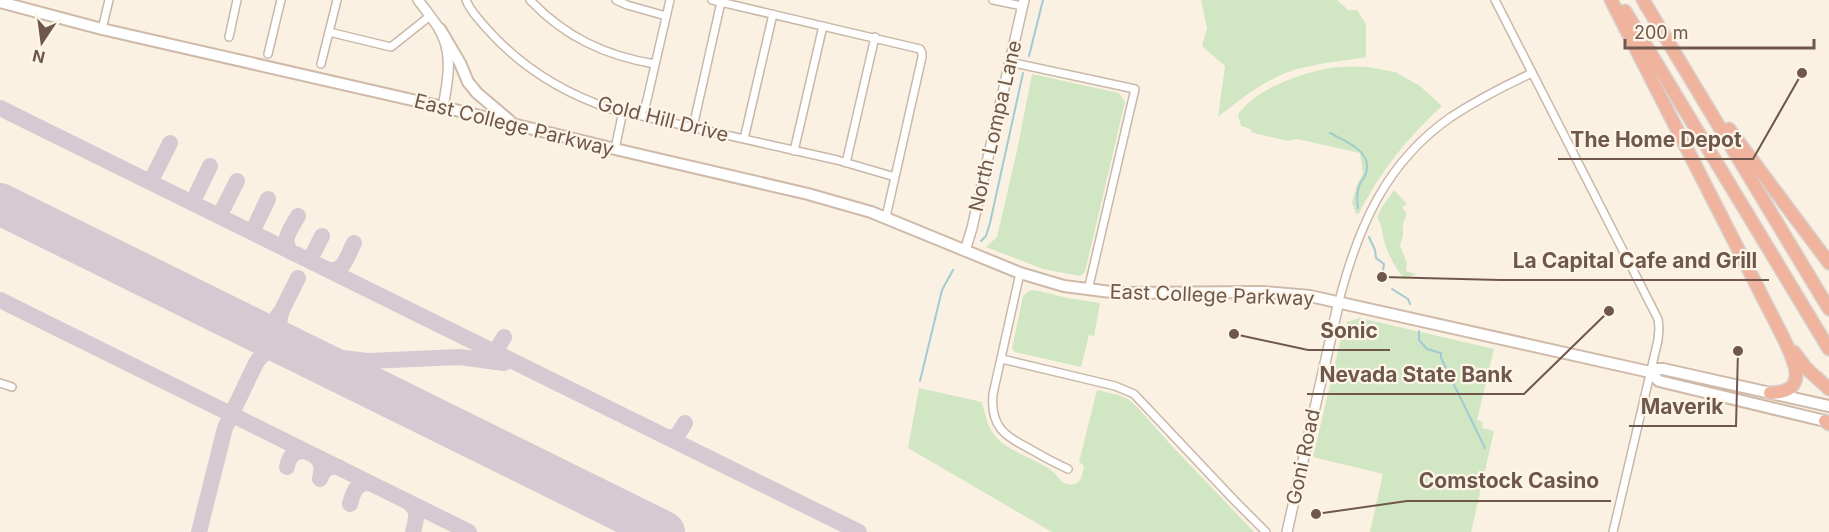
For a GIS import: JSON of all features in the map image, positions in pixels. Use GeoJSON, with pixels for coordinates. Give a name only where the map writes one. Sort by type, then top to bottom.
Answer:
{"type":"FeatureCollection","features":[{"type":"Feature","properties":{"kind":"highway"},"geometry":{"type":"LineString","coordinates":[[1611,0],[1783,337],[1795,365],[1797,377],[1791,387],[1770,393]]}},
{"type":"Feature","properties":{"kind":"highway"},"geometry":{"type":"LineString","coordinates":[[1618,0],[1829,349]]}},
{"type":"Feature","properties":{"kind":"highway"},"geometry":{"type":"LineString","coordinates":[[1643,0],[1727,126],[1829,263]]}},
{"type":"Feature","properties":{"kind":"highway"},"geometry":{"type":"LineString","coordinates":[[1643,0],[1829,309]]}},
{"type":"Feature","properties":{"kind":"highway"},"geometry":{"type":"LineString","coordinates":[[1783,337],[1806,368],[1829,389]]}},
{"type":"Feature","properties":{"kind":"main road","name":"East College Parkway"},"geometry":{"type":"LineString","coordinates":[[0,2],[102,29],[808,194],[886,218],[1020,273],[1064,286],[1138,294],[1280,293],[1339,301],[1650,372],[1663,369],[1829,406]]}},
{"type":"Feature","properties":{"kind":"main road"},"geometry":{"type":"LineString","coordinates":[[440,28],[468,82],[477,93],[515,125]]}},
{"type":"Feature","properties":{"kind":"main road","name":"East College Parkway"},"geometry":{"type":"LineString","coordinates":[[1650,372],[1654,379],[1659,381],[1828,422]]}},
{"type":"Feature","properties":{"kind":"street"},"geometry":{"type":"LineString","coordinates":[[102,29],[109,0]]}},
{"type":"Feature","properties":{"kind":"street"},"geometry":{"type":"LineString","coordinates":[[229,37],[237,0]]}},
{"type":"Feature","properties":{"kind":"street"},"geometry":{"type":"LineString","coordinates":[[268,54],[281,0]]}},
{"type":"Feature","properties":{"kind":"street"},"geometry":{"type":"LineString","coordinates":[[321,64],[337,0]]}},
{"type":"Feature","properties":{"kind":"street"},"geometry":{"type":"LineString","coordinates":[[418,0],[440,28],[447,49],[449,66],[443,107]]}},
{"type":"Feature","properties":{"kind":"street","name":"Gold Hill Drive"},"geometry":{"type":"LineString","coordinates":[[466,0],[499,42],[531,70],[576,96],[611,109],[794,150],[894,177]]}},
{"type":"Feature","properties":{"kind":"street"},"geometry":{"type":"LineString","coordinates":[[530,0],[559,26],[587,44],[615,55],[655,64]]}},
{"type":"Feature","properties":{"kind":"street"},"geometry":{"type":"LineString","coordinates":[[616,0],[666,16]]}},
{"type":"Feature","properties":{"kind":"street"},"geometry":{"type":"LineString","coordinates":[[640,115],[645,104],[670,0]]}},
{"type":"Feature","properties":{"kind":"street"},"geometry":{"type":"LineString","coordinates":[[712,0],[918,47],[922,53],[886,218]]}},
{"type":"Feature","properties":{"kind":"street"},"geometry":{"type":"LineString","coordinates":[[993,0],[1023,3]]}},
{"type":"Feature","properties":{"kind":"street"},"geometry":{"type":"LineString","coordinates":[[1495,0],[1656,314],[1659,333],[1613,532]]}},
{"type":"Feature","properties":{"kind":"street"},"geometry":{"type":"LineString","coordinates":[[693,127],[721,2]]}},
{"type":"Feature","properties":{"kind":"street","name":"North Lompa Lane"},"geometry":{"type":"LineString","coordinates":[[964,251],[972,228],[1023,3]]}},
{"type":"Feature","properties":{"kind":"street"},"geometry":{"type":"LineString","coordinates":[[744,139],[773,14]]}},
{"type":"Feature","properties":{"kind":"street"},"geometry":{"type":"LineString","coordinates":[[329,32],[391,47],[430,16]]}},
{"type":"Feature","properties":{"kind":"street"},"geometry":{"type":"LineString","coordinates":[[794,150],[823,26]]}},
{"type":"Feature","properties":{"kind":"street"},"geometry":{"type":"LineString","coordinates":[[846,163],[875,37]]}},
{"type":"Feature","properties":{"kind":"street"},"geometry":{"type":"LineString","coordinates":[[1010,62],[1135,89],[1088,290]]}},
{"type":"Feature","properties":{"kind":"street","name":"Goni Road"},"geometry":{"type":"LineString","coordinates":[[1287,532],[1339,301],[1353,251],[1366,219],[1383,189],[1417,147],[1449,119],[1480,99],[1532,73]]}},
{"type":"Feature","properties":{"kind":"street"},"geometry":{"type":"LineString","coordinates":[[615,149],[623,111]]}},
{"type":"Feature","properties":{"kind":"street"},"geometry":{"type":"LineString","coordinates":[[1020,273],[992,405],[994,414],[1000,429],[1014,441],[1068,470]]}},
{"type":"Feature","properties":{"kind":"street"},"geometry":{"type":"LineString","coordinates":[[1002,359],[1121,387],[1141,400],[1266,532]]}},
{"type":"Feature","properties":{"kind":"street"},"geometry":{"type":"LineString","coordinates":[[0,383],[12,387]]}},
{"type":"Feature","properties":{"kind":"green space"},"geometry":{"type":"Polygon","coordinates":[[[1201,0],[1337,0],[1348,10],[1357,10],[1366,24],[1366,57],[1314,65],[1286,73],[1255,89],[1218,117],[1225,66],[1202,46],[1207,28],[1201,0]]]}},
{"type":"Feature","properties":{"kind":"green space"},"geometry":{"type":"Polygon","coordinates":[[[1368,67],[1395,72],[1420,86],[1442,106],[1417,130],[1396,156],[1376,183],[1359,213],[1356,214],[1352,203],[1363,173],[1360,153],[1297,139],[1288,141],[1253,133],[1250,129],[1241,126],[1238,114],[1256,97],[1289,80],[1330,68],[1368,67]]]}},
{"type":"Feature","properties":{"kind":"green space"},"geometry":{"type":"Polygon","coordinates":[[[1032,74],[1119,93],[1125,102],[1085,272],[1080,276],[1043,269],[986,247],[997,237],[1032,74]]]}},
{"type":"Feature","properties":{"kind":"green space"},"geometry":{"type":"Polygon","coordinates":[[[1394,190],[1407,204],[1402,207],[1407,214],[1403,223],[1400,246],[1407,263],[1406,271],[1416,274],[1405,279],[1390,256],[1377,218],[1394,190]]]}},
{"type":"Feature","properties":{"kind":"green space"},"geometry":{"type":"Polygon","coordinates":[[[1035,290],[1100,303],[1094,336],[1089,335],[1081,367],[1015,352],[1012,349],[1023,296],[1035,290]]]}},
{"type":"Feature","properties":{"kind":"green space"},"geometry":{"type":"Polygon","coordinates":[[[1360,318],[1494,349],[1477,420],[1483,422],[1482,428],[1494,431],[1471,532],[1370,532],[1383,474],[1313,457],[1343,330],[1347,322],[1360,318]]]}},
{"type":"Feature","properties":{"kind":"green space"},"geometry":{"type":"Polygon","coordinates":[[[919,388],[982,402],[990,427],[999,440],[1051,470],[1070,485],[1077,483],[1082,477],[1084,466],[1079,462],[1097,390],[1128,399],[1254,532],[1052,532],[908,448],[919,388]]]}},
{"type":"Feature","properties":{"kind":"waterway"},"geometry":{"type":"LineString","coordinates":[[1029,56],[1043,0]]}},
{"type":"Feature","properties":{"kind":"waterway"},"geometry":{"type":"LineString","coordinates":[[981,241],[986,236],[990,223],[1023,73]]}},
{"type":"Feature","properties":{"kind":"waterway"},"geometry":{"type":"LineString","coordinates":[[1330,133],[1358,149],[1366,160],[1365,176],[1358,189],[1358,208]]}},
{"type":"Feature","properties":{"kind":"waterway"},"geometry":{"type":"LineString","coordinates":[[1369,237],[1376,258],[1384,264],[1383,270]]}},
{"type":"Feature","properties":{"kind":"waterway"},"geometry":{"type":"LineString","coordinates":[[920,381],[942,290],[953,270]]}},
{"type":"Feature","properties":{"kind":"waterway"},"geometry":{"type":"LineString","coordinates":[[1392,289],[1408,299],[1410,304]]}},
{"type":"Feature","properties":{"kind":"waterway"},"geometry":{"type":"LineString","coordinates":[[1419,331],[1419,340],[1427,349],[1441,353],[1441,358],[1485,448]]}},
{"type":"Feature","properties":{"kind":"taxiway"},"geometry":{"type":"LineString","coordinates":[[0,108],[859,532]]}},
{"type":"Feature","properties":{"kind":"taxiway"},"geometry":{"type":"LineString","coordinates":[[155,173],[170,143]]}},
{"type":"Feature","properties":{"kind":"taxiway"},"geometry":{"type":"LineString","coordinates":[[197,193],[210,166]]}},
{"type":"Feature","properties":{"kind":"taxiway"},"geometry":{"type":"LineString","coordinates":[[224,207],[237,181]]}},
{"type":"Feature","properties":{"kind":"taxiway"},"geometry":{"type":"LineString","coordinates":[[256,224],[268,199]]}},
{"type":"Feature","properties":{"kind":"taxiway"},"geometry":{"type":"LineString","coordinates":[[291,252],[287,239],[298,216]]}},
{"type":"Feature","properties":{"kind":"taxiway"},"geometry":{"type":"LineString","coordinates":[[314,252],[322,236]]}},
{"type":"Feature","properties":{"kind":"taxiway"},"geometry":{"type":"LineString","coordinates":[[329,270],[342,266],[354,243]]}},
{"type":"Feature","properties":{"kind":"taxiway"},"geometry":{"type":"LineString","coordinates":[[276,318],[298,278]]}},
{"type":"Feature","properties":{"kind":"taxiway"},"geometry":{"type":"LineString","coordinates":[[192,298],[290,346],[325,356],[368,361],[460,357],[504,363]]}},
{"type":"Feature","properties":{"kind":"taxiway"},"geometry":{"type":"LineString","coordinates":[[0,300],[469,532]]}},
{"type":"Feature","properties":{"kind":"taxiway"},"geometry":{"type":"LineString","coordinates":[[282,310],[280,329],[290,345]]}},
{"type":"Feature","properties":{"kind":"taxiway"},"geometry":{"type":"LineString","coordinates":[[483,354],[496,349],[504,337]]}},
{"type":"Feature","properties":{"kind":"taxiway"},"geometry":{"type":"LineString","coordinates":[[199,532],[225,428],[256,363],[262,356],[268,351],[282,348],[296,352],[346,376]]}},
{"type":"Feature","properties":{"kind":"taxiway"},"geometry":{"type":"LineString","coordinates":[[667,437],[676,436],[685,423]]}},
{"type":"Feature","properties":{"kind":"taxiway"},"geometry":{"type":"LineString","coordinates":[[287,467],[293,454],[307,452]]}},
{"type":"Feature","properties":{"kind":"taxiway"},"geometry":{"type":"LineString","coordinates":[[315,456],[321,466],[320,479],[327,469],[339,467]]}},
{"type":"Feature","properties":{"kind":"taxiway"},"geometry":{"type":"LineString","coordinates":[[350,504],[354,491],[359,485],[372,484]]}},
{"type":"Feature","properties":{"kind":"taxiway"},"geometry":{"type":"LineString","coordinates":[[408,502],[416,512],[413,532]]}},
{"type":"Feature","properties":{"kind":"runway"},"geometry":{"type":"LineString","coordinates":[[0,204],[664,532]]}},
{"type":"Feature","properties":{"kind":"place","name":"The Home Depot"},"geometry":{"type":"Point","coordinates":[1802,73]}},
{"type":"Feature","properties":{"kind":"place","name":"La Capital Cafe and Grill"},"geometry":{"type":"Point","coordinates":[1382,277]}},
{"type":"Feature","properties":{"kind":"place","name":"Nevada State Bank"},"geometry":{"type":"Point","coordinates":[1609,311]}},
{"type":"Feature","properties":{"kind":"place","name":"Sonic"},"geometry":{"type":"Point","coordinates":[1234,334]}},
{"type":"Feature","properties":{"kind":"place","name":"Maverik"},"geometry":{"type":"Point","coordinates":[1738,351]}},
{"type":"Feature","properties":{"kind":"place","name":"Comstock Casino"},"geometry":{"type":"Point","coordinates":[1316,514]}}]}
